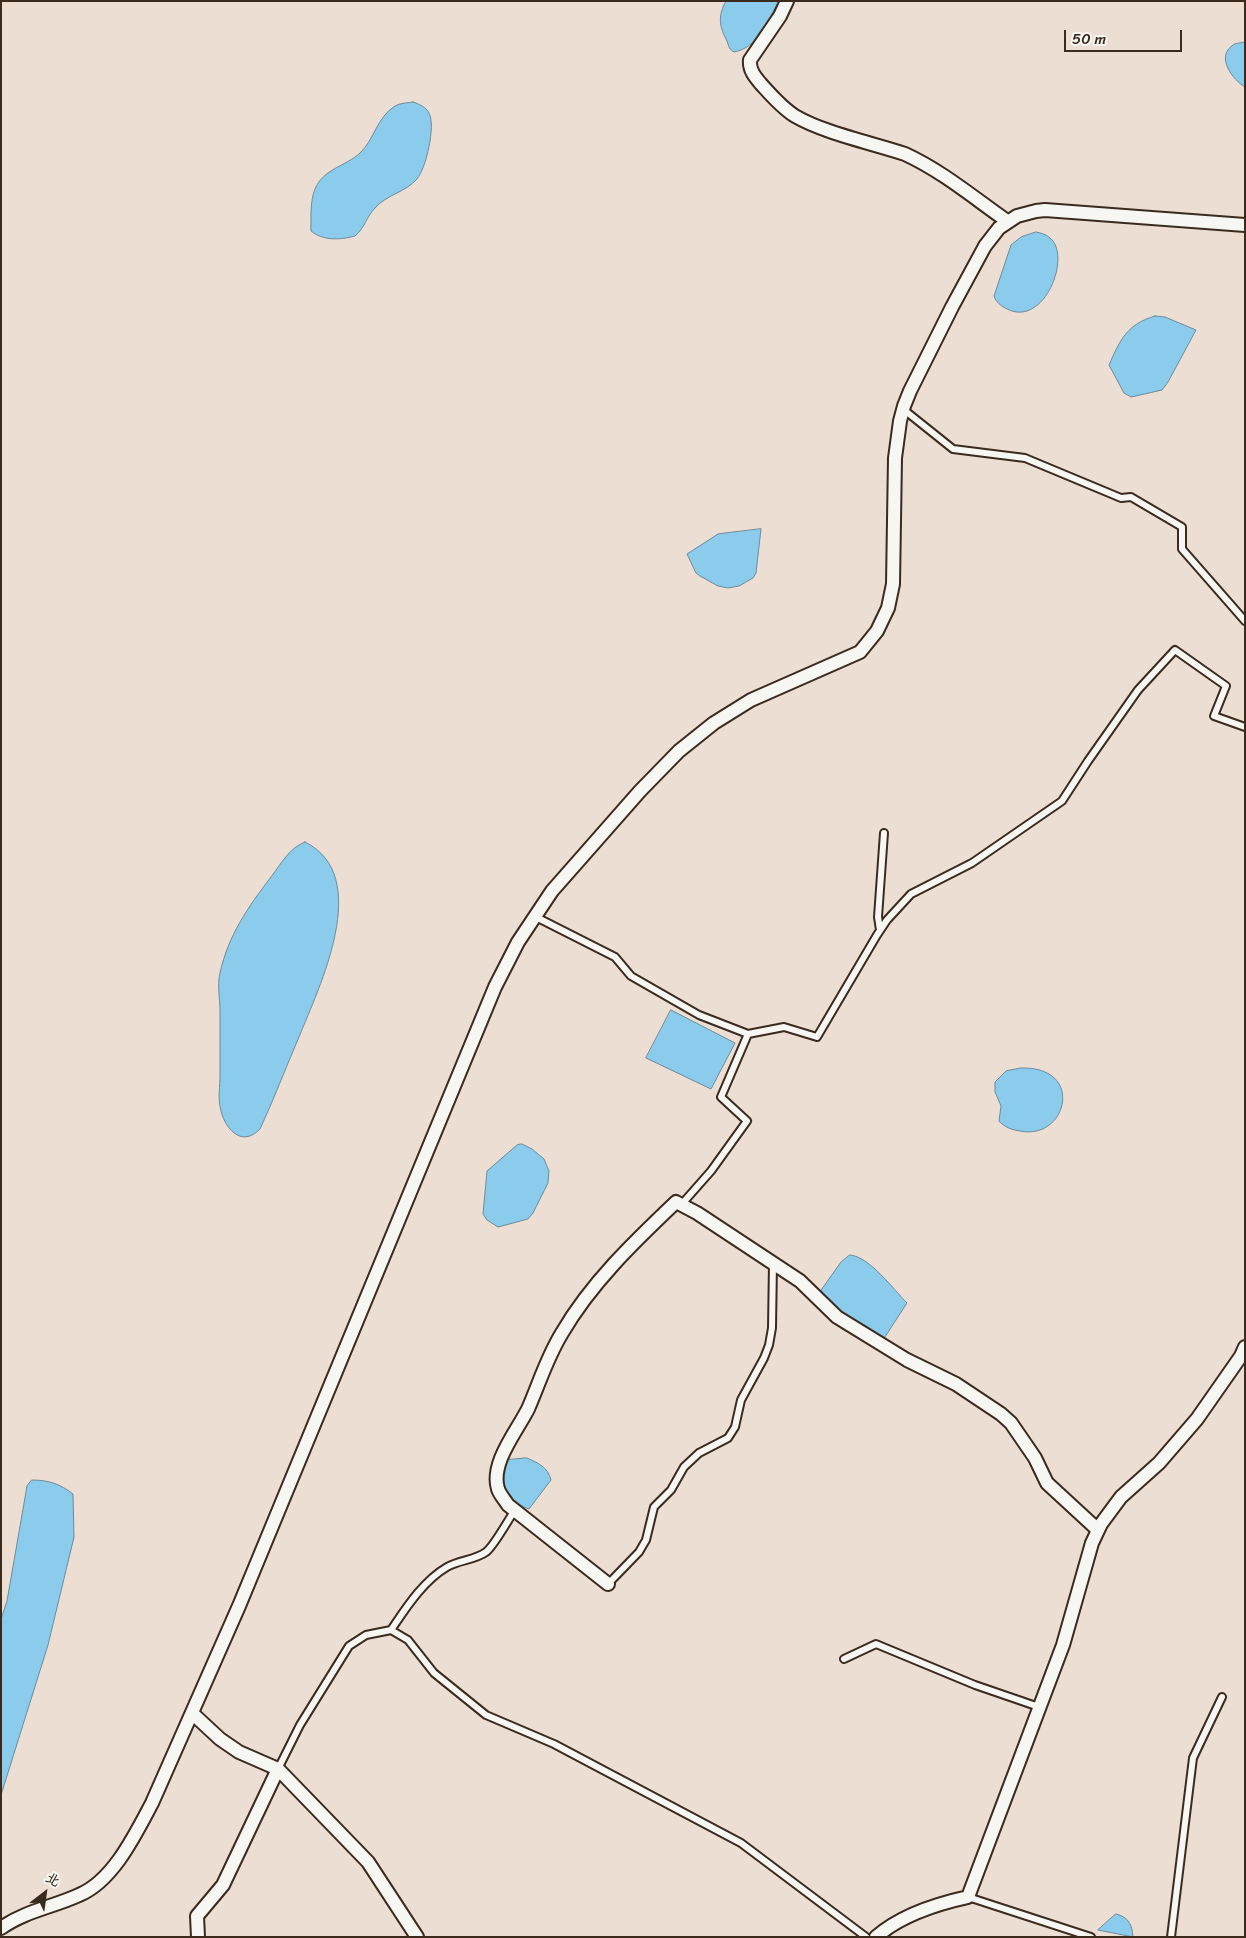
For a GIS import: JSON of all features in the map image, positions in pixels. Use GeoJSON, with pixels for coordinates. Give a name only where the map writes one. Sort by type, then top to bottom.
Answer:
{"type":"FeatureCollection","features":[{"type":"Feature","properties":{"kind":"street"},"geometry":{"type":"LineString","coordinates":[[787,1],[780,16],[750,60],[749,66],[774,98],[793,115],[812,124],[919,160],[1007,221]]}},
{"type":"Feature","properties":{"kind":"street"},"geometry":{"type":"LineString","coordinates":[[1,1928],[24,1914],[92,1889],[108,1873],[127,1847],[144,1818],[239,1606],[495,987],[518,942],[534,916],[552,892],[640,791],[696,737],[751,700],[860,652],[869,642],[883,619],[891,596],[895,458],[898,430],[903,409],[910,390],[985,246],[1007,221],[1026,213],[1045,210],[1245,224]]}},
{"type":"Feature","properties":{"kind":"street"},"geometry":{"type":"LineString","coordinates":[[608,1584],[508,1505],[498,1488],[501,1461],[508,1442],[527,1410],[542,1371],[573,1315],[616,1260],[676,1202],[697,1213],[800,1281],[837,1317],[907,1360],[956,1384],[1001,1414],[1011,1423],[1034,1458],[1047,1483],[1098,1530]]}},
{"type":"Feature","properties":{"kind":"street"},"geometry":{"type":"LineString","coordinates":[[876,1937],[885,1929],[922,1910],[968,1897],[1063,1645],[1092,1543],[1098,1530],[1121,1496],[1159,1463],[1197,1420],[1241,1356],[1245,1346]]}},
{"type":"Feature","properties":{"kind":"street"},"geometry":{"type":"LineString","coordinates":[[192,1713],[220,1739],[239,1752],[278,1769],[368,1862],[417,1937]]}},
{"type":"Feature","properties":{"kind":"street"},"geometry":{"type":"LineString","coordinates":[[198,1937],[198,1916],[223,1885],[278,1769]]}},
{"type":"Feature","properties":{"kind":"lane"},"geometry":{"type":"LineString","coordinates":[[903,409],[953,449],[1025,458],[1121,498],[1131,497],[1182,527],[1182,549],[1245,621]]}},
{"type":"Feature","properties":{"kind":"lane"},"geometry":{"type":"LineString","coordinates":[[534,916],[615,957],[631,976],[699,1015],[748,1034],[784,1027],[817,1037],[880,930],[911,894],[972,863],[1062,801],[1138,690],[1175,650],[1226,686],[1214,716],[1245,727]]}},
{"type":"Feature","properties":{"kind":"lane"},"geometry":{"type":"LineString","coordinates":[[880,930],[878,917],[884,833]]}},
{"type":"Feature","properties":{"kind":"lane"},"geometry":{"type":"LineString","coordinates":[[681,1205],[711,1171],[747,1121],[721,1097],[748,1034]]}},
{"type":"Feature","properties":{"kind":"lane"},"geometry":{"type":"LineString","coordinates":[[608,1584],[639,1552],[646,1540],[654,1507],[671,1490],[684,1467],[699,1453],[728,1438],[736,1427],[741,1400],[769,1345],[772,1328],[773,1263]]}},
{"type":"Feature","properties":{"kind":"lane"},"geometry":{"type":"LineString","coordinates":[[391,1630],[408,1605],[437,1575],[448,1566],[487,1551],[515,1510]]}},
{"type":"Feature","properties":{"kind":"lane"},"geometry":{"type":"LineString","coordinates":[[278,1769],[300,1725],[349,1646],[366,1635],[391,1630],[408,1640],[434,1673],[486,1714],[554,1744],[741,1843],[866,1937]]}},
{"type":"Feature","properties":{"kind":"lane"},"geometry":{"type":"LineString","coordinates":[[844,1659],[876,1644],[975,1685],[1039,1707]]}},
{"type":"Feature","properties":{"kind":"lane"},"geometry":{"type":"LineString","coordinates":[[1171,1937],[1193,1758],[1222,1698]]}},
{"type":"Feature","properties":{"kind":"lane"},"geometry":{"type":"LineString","coordinates":[[968,1897],[1090,1937]]}},
{"type":"Feature","properties":{"kind":"water"},"geometry":{"type":"Polygon","coordinates":[[[726,1],[779,1],[756,39],[750,45],[734,52],[729,47],[721,25],[722,11],[726,1]]]}},
{"type":"Feature","properties":{"kind":"water"},"geometry":{"type":"Polygon","coordinates":[[[1245,42],[1245,87],[1231,74],[1226,62],[1226,56],[1228,50],[1234,44],[1245,42]]]}},
{"type":"Feature","properties":{"kind":"water"},"geometry":{"type":"Polygon","coordinates":[[[413,102],[428,111],[431,119],[431,137],[427,157],[417,179],[372,211],[361,230],[355,236],[332,239],[321,237],[311,231],[312,199],[319,182],[329,172],[365,148],[380,122],[389,111],[397,105],[413,102]]]}},
{"type":"Feature","properties":{"kind":"water"},"geometry":{"type":"Polygon","coordinates":[[[1036,232],[1050,238],[1056,247],[1058,259],[1051,287],[1043,299],[1033,308],[1021,312],[1007,309],[999,304],[994,296],[1011,245],[1021,237],[1036,232]]]}},
{"type":"Feature","properties":{"kind":"water"},"geometry":{"type":"Polygon","coordinates":[[[1155,316],[1165,317],[1196,330],[1162,390],[1131,397],[1124,393],[1109,365],[1121,341],[1131,328],[1145,319],[1155,316]]]}},
{"type":"Feature","properties":{"kind":"water"},"geometry":{"type":"Polygon","coordinates":[[[761,529],[756,573],[753,578],[739,586],[728,588],[718,586],[696,573],[687,554],[718,534],[761,529]]]}},
{"type":"Feature","properties":{"kind":"water"},"geometry":{"type":"Polygon","coordinates":[[[305,842],[325,858],[336,880],[339,905],[335,934],[318,990],[260,1129],[253,1135],[240,1136],[229,1128],[219,1103],[220,973],[228,947],[247,911],[286,857],[294,848],[305,842]]]}},
{"type":"Feature","properties":{"kind":"water"},"geometry":{"type":"Polygon","coordinates":[[[671,1010],[735,1043],[711,1089],[646,1058],[671,1010]]]}},
{"type":"Feature","properties":{"kind":"water"},"geometry":{"type":"Polygon","coordinates":[[[1021,1068],[1042,1071],[1055,1078],[1062,1090],[1062,1102],[1058,1115],[1049,1125],[1036,1131],[1014,1130],[1006,1127],[999,1121],[1001,1106],[995,1092],[995,1082],[1006,1071],[1021,1068]]]}},
{"type":"Feature","properties":{"kind":"water"},"geometry":{"type":"Polygon","coordinates":[[[522,1144],[532,1149],[544,1159],[549,1171],[548,1183],[528,1219],[498,1227],[487,1220],[483,1214],[487,1171],[517,1145],[522,1144]]]}},
{"type":"Feature","properties":{"kind":"water"},"geometry":{"type":"Polygon","coordinates":[[[850,1255],[865,1261],[873,1267],[907,1303],[883,1340],[854,1324],[819,1293],[841,1262],[850,1255]]]}},
{"type":"Feature","properties":{"kind":"water"},"geometry":{"type":"Polygon","coordinates":[[[527,1458],[545,1469],[551,1480],[529,1509],[511,1497],[503,1482],[504,1468],[507,1460],[527,1458]]]}},
{"type":"Feature","properties":{"kind":"water"},"geometry":{"type":"Polygon","coordinates":[[[32,1480],[54,1483],[73,1494],[74,1537],[48,1645],[1,1795],[1,1619],[7,1601],[27,1486],[32,1480]]]}},
{"type":"Feature","properties":{"kind":"water"},"geometry":{"type":"Polygon","coordinates":[[[1116,1914],[1127,1919],[1132,1929],[1133,1937],[1098,1930],[1116,1914]]]}}]}
